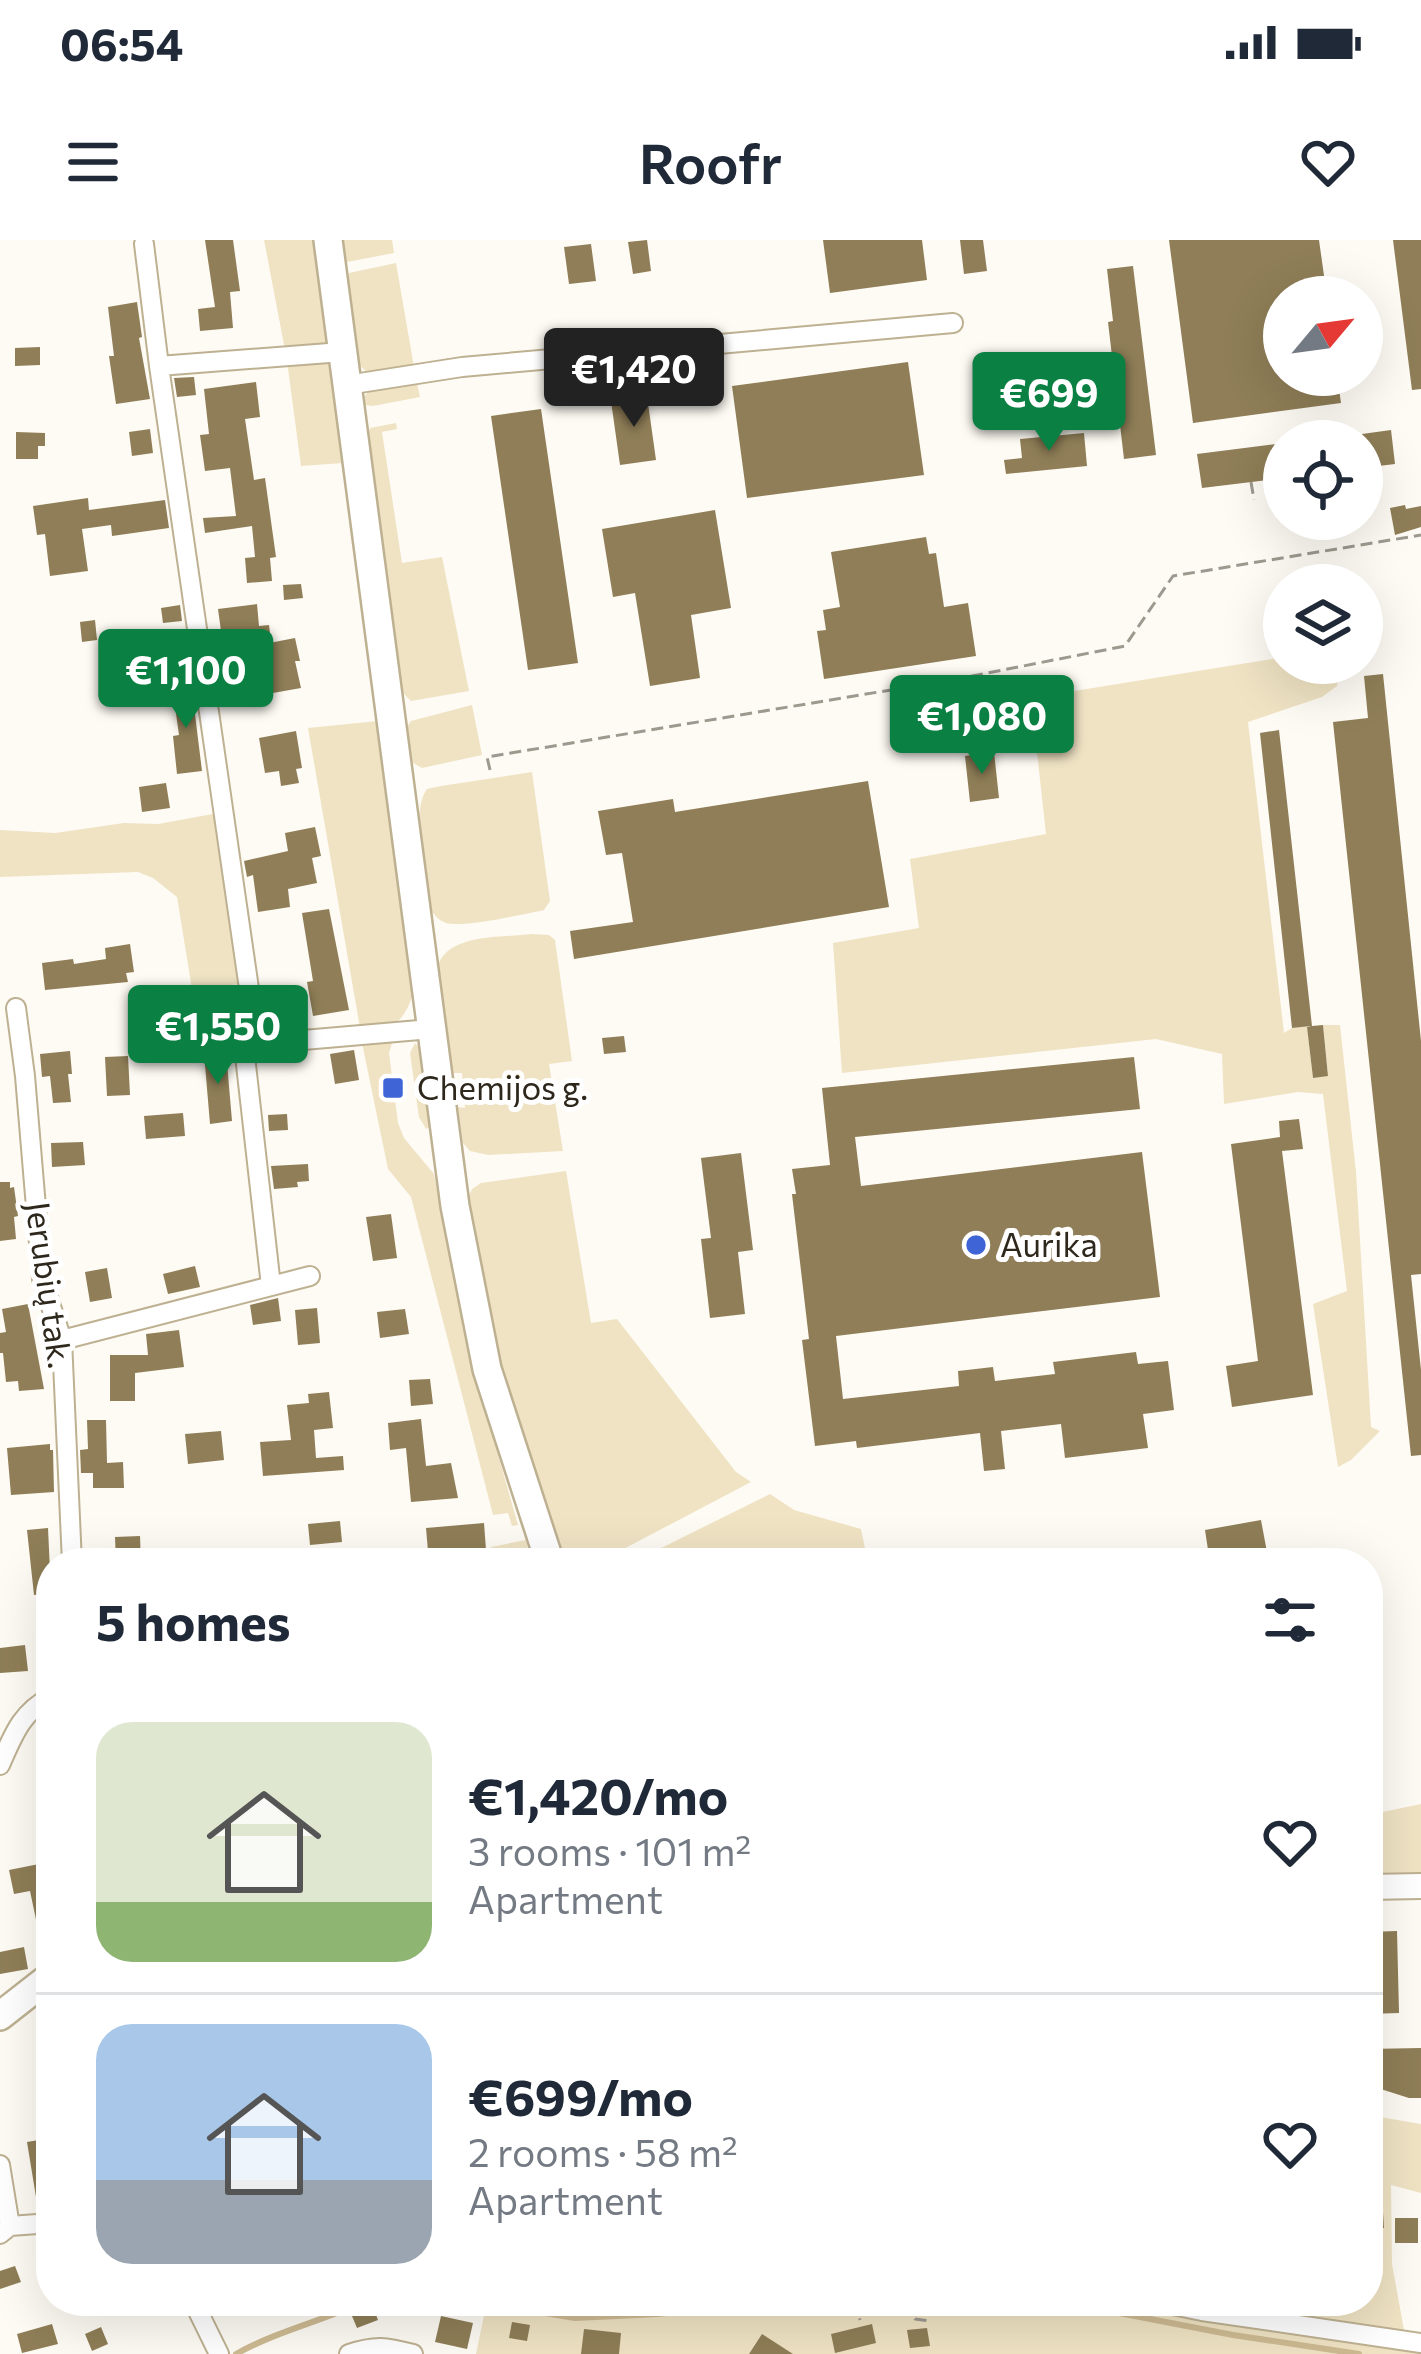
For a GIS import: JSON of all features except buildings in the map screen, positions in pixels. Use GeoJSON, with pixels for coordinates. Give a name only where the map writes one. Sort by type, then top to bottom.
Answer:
{"type":"FeatureCollection","features":[{"type":"Feature","properties":{"kind":"main road"},"geometry":{"type":"LineString","coordinates":[[328,240],[454,1206],[487,1369],[545,1548]]}},
{"type":"Feature","properties":{"kind":"main road"},"geometry":{"type":"LineString","coordinates":[[0,2016],[36,1988]]}},
{"type":"Feature","properties":{"kind":"street"},"geometry":{"type":"LineString","coordinates":[[144,244],[257,1044]]}},
{"type":"Feature","properties":{"kind":"street"},"geometry":{"type":"LineString","coordinates":[[346,385],[462,368],[953,323]]}},
{"type":"Feature","properties":{"kind":"street"},"geometry":{"type":"LineString","coordinates":[[159,366],[342,352]]}},
{"type":"Feature","properties":{"kind":"street","name":"Jerubių tak."},"geometry":{"type":"LineString","coordinates":[[16,1008],[42,1279],[62,1340],[71,1548]]}},
{"type":"Feature","properties":{"kind":"street"},"geometry":{"type":"LineString","coordinates":[[271,1286],[245,1056],[257,1044],[431,1029]]}},
{"type":"Feature","properties":{"kind":"street"},"geometry":{"type":"LineString","coordinates":[[62,1340],[310,1276]]}},
{"type":"Feature","properties":{"kind":"street"},"geometry":{"type":"LineString","coordinates":[[0,1765],[20,1720],[36,1707]]}},
{"type":"Feature","properties":{"kind":"street"},"geometry":{"type":"LineString","coordinates":[[1383,1887],[1421,1886]]}},
{"type":"Feature","properties":{"kind":"street"},"geometry":{"type":"LineString","coordinates":[[0,2165],[5,2230],[36,2225]]}},
{"type":"Feature","properties":{"kind":"street"},"geometry":{"type":"LineString","coordinates":[[200,2316],[219,2354]]}},
{"type":"Feature","properties":{"kind":"street"},"geometry":{"type":"LineString","coordinates":[[1232,2316],[1395,2347],[1421,2343]]}},
{"type":"Feature","properties":{"kind":"street"},"geometry":{"type":"LineString","coordinates":[[349,2354],[385,2346],[413,2354]]}},
{"type":"Feature","properties":{"kind":"path"},"geometry":{"type":"LineString","coordinates":[[1251,482],[1254,500]]}},
{"type":"Feature","properties":{"kind":"path"},"geometry":{"type":"LineString","coordinates":[[490,770],[488,757],[957,679],[1125,646],[1173,576],[1421,535]]}},
{"type":"Feature","properties":{"kind":"path"},"geometry":{"type":"LineString","coordinates":[[859,2316],[860,2320]]}},
{"type":"Feature","properties":{"kind":"path"},"geometry":{"type":"LineString","coordinates":[[914,2316],[930,2321]]}},
{"type":"Feature","properties":{"kind":"shaded area"},"geometry":{"type":"Polygon","coordinates":[[[264,240],[314,240],[328,344],[285,350],[264,240]]]}},
{"type":"Feature","properties":{"kind":"shaded area"},"geometry":{"type":"Polygon","coordinates":[[[339,240],[392,240],[394,253],[347,262],[341,257],[339,240]]]}},
{"type":"Feature","properties":{"kind":"shaded area"},"geometry":{"type":"Polygon","coordinates":[[[396,263],[414,367],[367,372],[358,364],[349,273],[396,263]]]}},
{"type":"Feature","properties":{"kind":"shaded area"},"geometry":{"type":"Polygon","coordinates":[[[287,361],[329,363],[343,463],[301,466],[287,361]]]}},
{"type":"Feature","properties":{"kind":"shaded area"},"geometry":{"type":"Polygon","coordinates":[[[417,383],[420,397],[373,406],[361,400],[369,391],[417,383]]]}},
{"type":"Feature","properties":{"kind":"shaded area"},"geometry":{"type":"Polygon","coordinates":[[[396,423],[397,429],[382,432],[402,563],[442,557],[469,691],[411,701],[400,690],[368,435],[370,428],[396,423]]]}},
{"type":"Feature","properties":{"kind":"shaded area"},"geometry":{"type":"Polygon","coordinates":[[[1263,660],[1263,684],[1337,684],[1322,697],[1248,722],[1284,1033],[1307,1026],[1313,1078],[1328,1075],[1323,1025],[1340,1025],[1356,1172],[1371,1427],[1380,1431],[1338,1467],[1313,1304],[1347,1291],[1323,1094],[1298,1092],[1224,1104],[1222,1054],[1156,1039],[842,1073],[833,943],[919,928],[910,859],[1046,834],[1031,698],[1263,660]]]}},
{"type":"Feature","properties":{"kind":"shaded area"},"geometry":{"type":"Polygon","coordinates":[[[472,705],[482,755],[422,768],[413,763],[406,728],[411,721],[472,705]]]}},
{"type":"Feature","properties":{"kind":"shaded area"},"geometry":{"type":"Polygon","coordinates":[[[378,721],[413,994],[405,1013],[394,1023],[360,1028],[308,728],[378,721]]]}},
{"type":"Feature","properties":{"kind":"shaded area"},"geometry":{"type":"Polygon","coordinates":[[[532,772],[550,901],[544,910],[494,920],[441,921],[431,911],[421,848],[419,814],[427,789],[532,772]]]}},
{"type":"Feature","properties":{"kind":"shaded area"},"geometry":{"type":"Polygon","coordinates":[[[224,812],[250,983],[192,989],[177,897],[153,878],[138,872],[0,877],[0,830],[55,833],[124,823],[158,824],[224,812]]]}},
{"type":"Feature","properties":{"kind":"shaded area"},"geometry":{"type":"Polygon","coordinates":[[[532,934],[555,940],[572,1061],[549,1064],[563,1151],[488,1155],[470,1151],[463,1143],[458,1107],[465,1108],[462,1073],[453,1073],[437,969],[442,957],[462,943],[532,934]]]}},
{"type":"Feature","properties":{"kind":"shaded area"},"geometry":{"type":"Polygon","coordinates":[[[393,1040],[389,1053],[398,1123],[404,1138],[434,1174],[465,1338],[518,1525],[512,1526],[508,1513],[493,1515],[411,1197],[388,1169],[362,1043],[393,1040]]]}},
{"type":"Feature","properties":{"kind":"shaded area"},"geometry":{"type":"Polygon","coordinates":[[[415,1043],[423,1051],[432,1123],[426,1129],[419,1117],[410,1053],[415,1043]]]}},
{"type":"Feature","properties":{"kind":"shaded area"},"geometry":{"type":"Polygon","coordinates":[[[566,1171],[591,1323],[617,1319],[736,1472],[751,1482],[626,1548],[556,1548],[502,1374],[467,1200],[481,1183],[566,1171]]]}},
{"type":"Feature","properties":{"kind":"shaded area"},"geometry":{"type":"Polygon","coordinates":[[[770,1494],[794,1510],[861,1529],[865,1548],[661,1548],[770,1494]]]}},
{"type":"Feature","properties":{"kind":"shaded area"},"geometry":{"type":"Polygon","coordinates":[[[526,1540],[528,1548],[491,1548],[526,1540]]]}},
{"type":"Feature","properties":{"kind":"shaded area"},"geometry":{"type":"Polygon","coordinates":[[[1421,1804],[1421,1875],[1383,1874],[1383,1812],[1421,1804]]]}},
{"type":"Feature","properties":{"kind":"shaded area"},"geometry":{"type":"Polygon","coordinates":[[[1383,2118],[1421,2124],[1421,2193],[1391,2185],[1392,2264],[1406,2341],[1421,2343],[1421,2354],[476,2354],[484,2316],[1383,2316],[1383,2118]]]}},
{"type":"Feature","properties":{"kind":"waterway"},"geometry":{"type":"LineString","coordinates":[[236,2354],[328,2316]]}},
{"type":"Feature","properties":{"kind":"waterway"},"geometry":{"type":"LineString","coordinates":[[563,2316],[616,2316]]}},
{"type":"Feature","properties":{"kind":"waterway"},"geometry":{"type":"LineString","coordinates":[[1135,2316],[1359,2354]]}},
{"type":"Feature","properties":{"kind":"place","name":"Chemijos g."},"geometry":{"type":"Point","coordinates":[393,1088]}},
{"type":"Feature","properties":{"kind":"place","name":"Aurika"},"geometry":{"type":"Point","coordinates":[976,1245]}}]}
